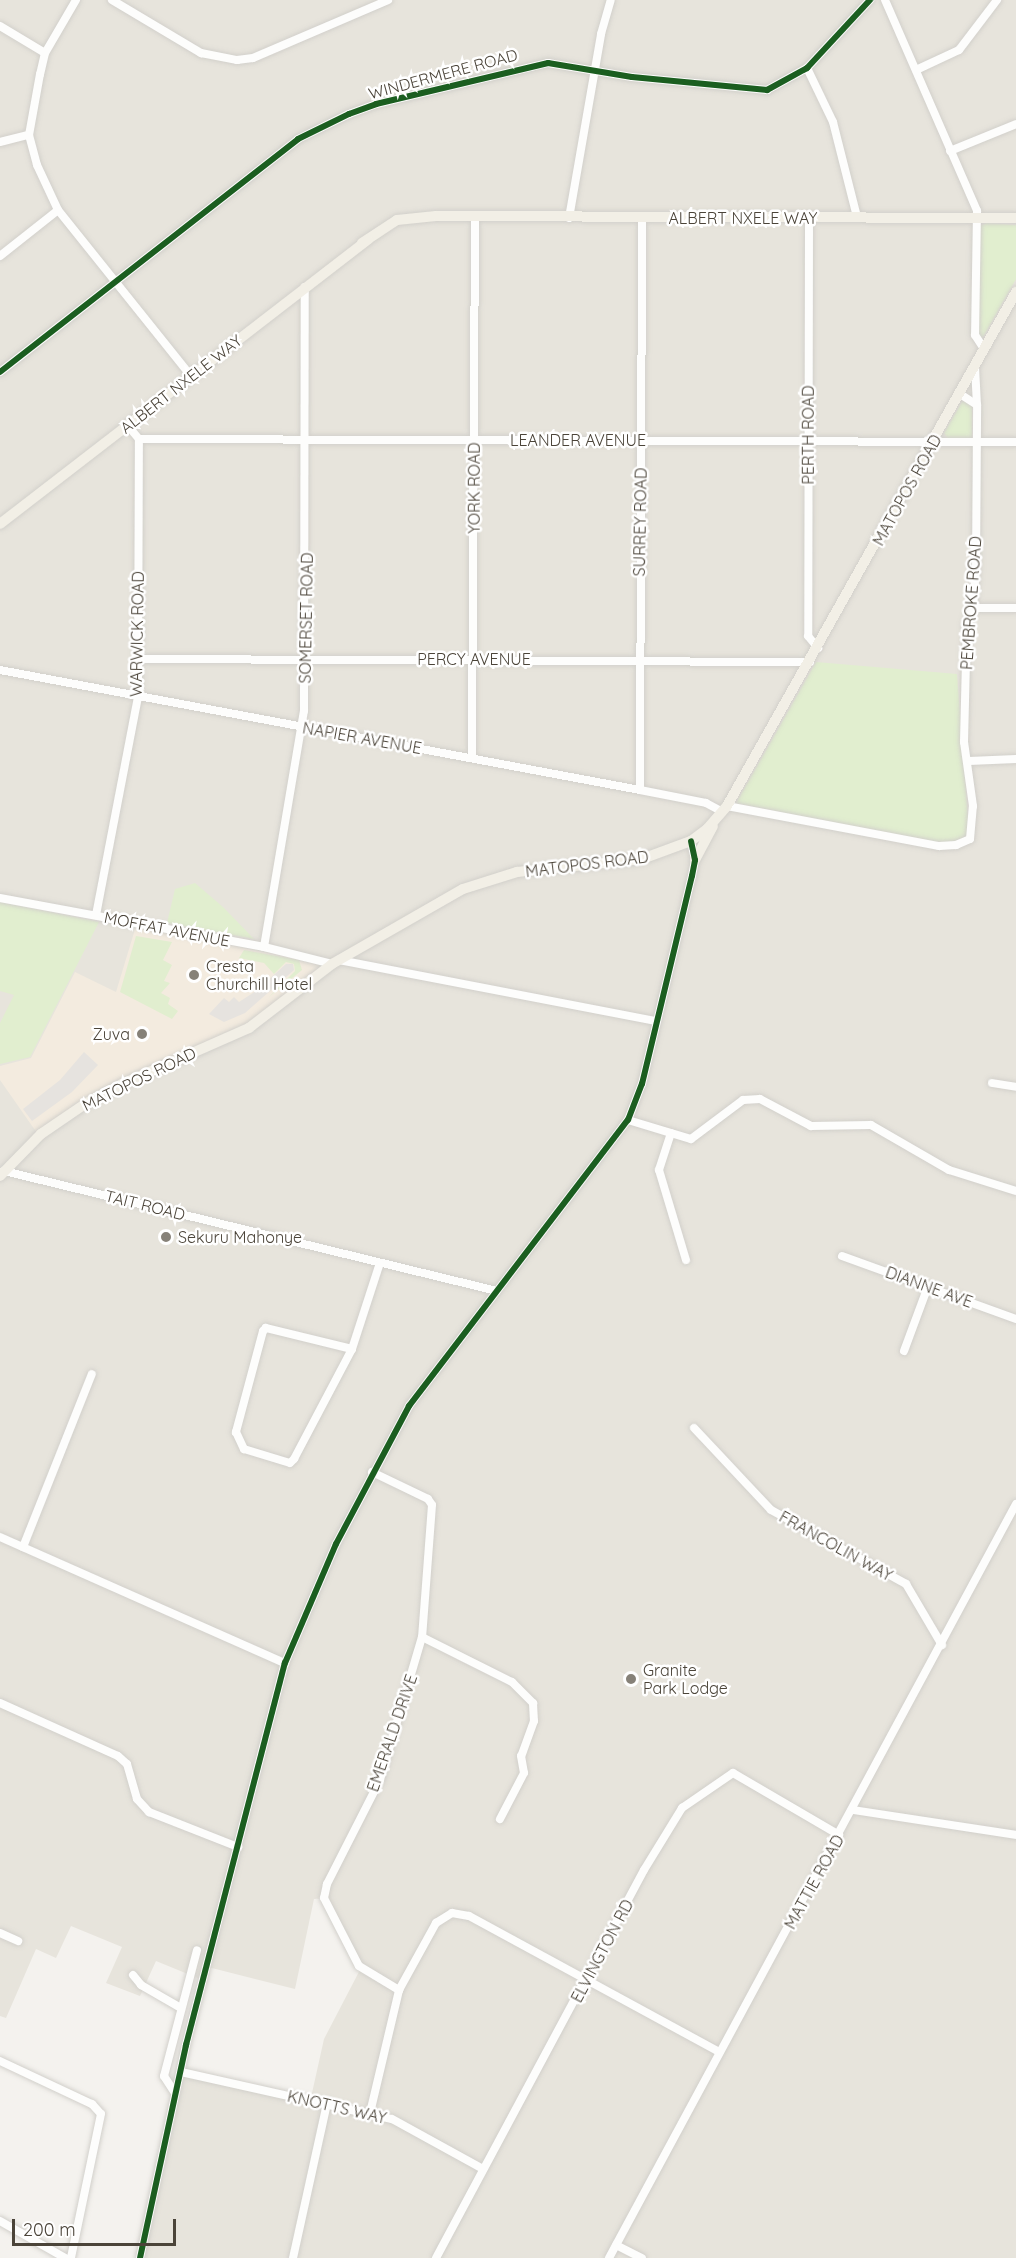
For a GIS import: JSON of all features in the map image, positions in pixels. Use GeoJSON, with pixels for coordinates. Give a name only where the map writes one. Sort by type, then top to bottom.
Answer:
{"type":"FeatureCollection","features":[{"type":"Feature","properties":{"kind":"main road","name":"ALBERT NXELE WAY"},"geometry":{"type":"LineString","coordinates":[[0,524],[128,426],[305,285],[390,222],[436,218],[1016,218]]}},
{"type":"Feature","properties":{"kind":"main road","name":"MATOPOS ROAD"},"geometry":{"type":"LineString","coordinates":[[2,1173],[68,1114],[122,1084],[249,1028],[335,962],[454,894],[494,877],[642,859],[691,841],[715,822],[725,809],[818,648],[1016,292]]}},
{"type":"Feature","properties":{"kind":"main road"},"geometry":{"type":"LineString","coordinates":[[695,860],[715,822]]}},
{"type":"Feature","properties":{"kind":"street"},"geometry":{"type":"LineString","coordinates":[[76,0],[45,53],[29,135],[44,185],[58,210],[191,376]]}},
{"type":"Feature","properties":{"kind":"street"},"geometry":{"type":"LineString","coordinates":[[112,0],[201,53],[231,60],[253,58],[388,0]]}},
{"type":"Feature","properties":{"kind":"street"},"geometry":{"type":"LineString","coordinates":[[569,218],[595,70],[611,0]]}},
{"type":"Feature","properties":{"kind":"street","name":"WINDERMERE ROAD"},"geometry":{"type":"LineString","coordinates":[[0,372],[298,140],[349,114],[529,65],[565,64],[753,91],[780,86],[807,68],[870,0]]}},
{"type":"Feature","properties":{"kind":"street"},"geometry":{"type":"LineString","coordinates":[[885,0],[978,218],[975,335],[984,349]]}},
{"type":"Feature","properties":{"kind":"street"},"geometry":{"type":"LineString","coordinates":[[915,70],[959,50],[997,0]]}},
{"type":"Feature","properties":{"kind":"street"},"geometry":{"type":"LineString","coordinates":[[0,26],[45,53]]}},
{"type":"Feature","properties":{"kind":"street"},"geometry":{"type":"LineString","coordinates":[[807,68],[833,122],[857,217]]}},
{"type":"Feature","properties":{"kind":"street"},"geometry":{"type":"LineString","coordinates":[[950,151],[1016,124]]}},
{"type":"Feature","properties":{"kind":"street"},"geometry":{"type":"LineString","coordinates":[[0,142],[29,135]]}},
{"type":"Feature","properties":{"kind":"street"},"geometry":{"type":"LineString","coordinates":[[0,256],[58,210]]}},
{"type":"Feature","properties":{"kind":"street","name":"YORK ROAD"},"geometry":{"type":"LineString","coordinates":[[472,218],[474,439],[472,758]]}},
{"type":"Feature","properties":{"kind":"street","name":"SURREY ROAD"},"geometry":{"type":"LineString","coordinates":[[640,790],[638,660],[642,218]]}},
{"type":"Feature","properties":{"kind":"street","name":"PERTH ROAD"},"geometry":{"type":"LineString","coordinates":[[809,218],[808,636],[818,648]]}},
{"type":"Feature","properties":{"kind":"street","name":"SOMERSET ROAD"},"geometry":{"type":"LineString","coordinates":[[264,947],[301,727],[306,659],[308,441],[305,285]]}},
{"type":"Feature","properties":{"kind":"street","name":"PEMBROKE ROAD"},"geometry":{"type":"LineString","coordinates":[[725,809],[939,846],[956,846],[972,833],[969,761],[964,742],[967,623],[973,608],[977,442],[975,367]]}},
{"type":"Feature","properties":{"kind":"street"},"geometry":{"type":"LineString","coordinates":[[960,394],[977,405]]}},
{"type":"Feature","properties":{"kind":"street"},"geometry":{"type":"LineString","coordinates":[[128,426],[140,439]]}},
{"type":"Feature","properties":{"kind":"street","name":"LEANDER AVENUE"},"geometry":{"type":"LineString","coordinates":[[140,439],[1016,442]]}},
{"type":"Feature","properties":{"kind":"street","name":"WARWICK ROAD"},"geometry":{"type":"LineString","coordinates":[[96,915],[138,697],[140,439]]}},
{"type":"Feature","properties":{"kind":"street"},"geometry":{"type":"LineString","coordinates":[[973,608],[1016,608]]}},
{"type":"Feature","properties":{"kind":"street","name":"PERCY AVENUE"},"geometry":{"type":"LineString","coordinates":[[138,659],[810,662]]}},
{"type":"Feature","properties":{"kind":"street","name":"NAPIER AVENUE"},"geometry":{"type":"LineString","coordinates":[[0,670],[640,790],[725,809]]}},
{"type":"Feature","properties":{"kind":"street"},"geometry":{"type":"LineString","coordinates":[[969,761],[1016,759]]}},
{"type":"Feature","properties":{"kind":"street"},"geometry":{"type":"LineString","coordinates":[[140,2258],[175,2093],[285,1663],[316,1587],[372,1472],[416,1397],[628,1120],[642,1084],[695,860],[691,841]]}},
{"type":"Feature","properties":{"kind":"street","name":"MOFFAT AVENUE"},"geometry":{"type":"LineString","coordinates":[[0,898],[656,1021]]}},
{"type":"Feature","properties":{"kind":"street"},"geometry":{"type":"LineString","coordinates":[[992,1083],[1016,1087]]}},
{"type":"Feature","properties":{"kind":"street"},"geometry":{"type":"LineString","coordinates":[[628,1120],[671,1133],[697,1137],[743,1100],[760,1100],[811,1126],[871,1125],[949,1170],[1016,1191]]}},
{"type":"Feature","properties":{"kind":"street"},"geometry":{"type":"LineString","coordinates":[[671,1133],[660,1170],[686,1260]]}},
{"type":"Feature","properties":{"kind":"street","name":"TAIT ROAD"},"geometry":{"type":"LineString","coordinates":[[2,1173],[497,1291]]}},
{"type":"Feature","properties":{"kind":"street","name":"DIANNE AVE"},"geometry":{"type":"LineString","coordinates":[[842,1256],[1016,1319]]}},
{"type":"Feature","properties":{"kind":"street"},"geometry":{"type":"LineString","coordinates":[[352,1348],[266,1328],[263,1331],[236,1432],[244,1449],[290,1462],[294,1459],[352,1348],[380,1263]]}},
{"type":"Feature","properties":{"kind":"street"},"geometry":{"type":"LineString","coordinates":[[904,1351],[928,1286]]}},
{"type":"Feature","properties":{"kind":"street"},"geometry":{"type":"LineString","coordinates":[[23,1547],[92,1374]]}},
{"type":"Feature","properties":{"kind":"street","name":"FRANCOLIN WAY"},"geometry":{"type":"LineString","coordinates":[[694,1428],[771,1510],[906,1584],[942,1645]]}},
{"type":"Feature","properties":{"kind":"street","name":"EMERALD DRIVE"},"geometry":{"type":"LineString","coordinates":[[372,1472],[428,1499],[432,1505],[422,1637],[380,1780],[324,1894],[359,1966],[370,1976],[399,1989]]}},
{"type":"Feature","properties":{"kind":"street","name":"MATTIE ROAD"},"geometry":{"type":"LineString","coordinates":[[609,2258],[853,1810],[1016,1504]]}},
{"type":"Feature","properties":{"kind":"street"},"geometry":{"type":"LineString","coordinates":[[0,1537],[285,1663]]}},
{"type":"Feature","properties":{"kind":"street"},"geometry":{"type":"LineString","coordinates":[[422,1637],[512,1682],[533,1703],[534,1721],[521,1756],[524,1773],[500,1819]]}},
{"type":"Feature","properties":{"kind":"street"},"geometry":{"type":"LineString","coordinates":[[0,1703],[118,1756],[130,1771],[137,1799],[146,1810],[238,1848]]}},
{"type":"Feature","properties":{"kind":"street","name":"ELVINGTON RD"},"geometry":{"type":"LineString","coordinates":[[436,2258],[675,1817],[689,1801],[733,1773],[839,1835]]}},
{"type":"Feature","properties":{"kind":"street"},"geometry":{"type":"LineString","coordinates":[[853,1810],[1016,1835]]}},
{"type":"Feature","properties":{"kind":"street"},"geometry":{"type":"LineString","coordinates":[[370,2113],[399,1989],[436,1923],[452,1913],[470,1917],[720,2052]]}},
{"type":"Feature","properties":{"kind":"street"},"geometry":{"type":"LineString","coordinates":[[0,1933],[18,1941]]}},
{"type":"Feature","properties":{"kind":"street"},"geometry":{"type":"LineString","coordinates":[[175,2093],[168,2088],[164,2076],[197,1950]]}},
{"type":"Feature","properties":{"kind":"street"},"geometry":{"type":"LineString","coordinates":[[133,1975],[141,1985],[181,2008]]}},
{"type":"Feature","properties":{"kind":"street"},"geometry":{"type":"LineString","coordinates":[[1,2065],[92,2104],[101,2114],[70,2258]]}},
{"type":"Feature","properties":{"kind":"street","name":"KNOTTS WAY"},"geometry":{"type":"LineString","coordinates":[[181,2072],[370,2113],[411,2128],[483,2169]]}},
{"type":"Feature","properties":{"kind":"street"},"geometry":{"type":"LineString","coordinates":[[293,2258],[327,2103]]}},
{"type":"Feature","properties":{"kind":"street"},"geometry":{"type":"LineString","coordinates":[[0,2221],[65,2258]]}},
{"type":"Feature","properties":{"kind":"street"},"geometry":{"type":"LineString","coordinates":[[616,2245],[642,2258]]}},
{"type":"Feature","properties":{"kind":"shaded area"},"geometry":{"type":"Polygon","coordinates":[[[0,0],[1016,0],[1016,2258],[144,2258],[183,2076],[310,2102],[324,2039],[362,1966],[327,1898],[314,1899],[295,1989],[204,1966],[200,1979],[156,1961],[140,1996],[106,1983],[122,1947],[71,1926],[56,1958],[36,1949],[6,2018],[0,2016],[0,0]]]}},
{"type":"Feature","properties":{"kind":"shaded area"},"geometry":{"type":"Polygon","coordinates":[[[136,926],[327,965],[250,1025],[118,1082],[37,1133],[0,1080],[0,1066],[31,1058],[75,972],[116,992],[136,926]]]}},
{"type":"Feature","properties":{"kind":"shaded area"},"geometry":{"type":"Polygon","coordinates":[[[286,964],[293,964],[294,970],[245,1013],[224,1022],[209,1014],[224,998],[229,1002],[234,997],[239,1002],[256,991],[286,964]]]}},
{"type":"Feature","properties":{"kind":"shaded area"},"geometry":{"type":"Polygon","coordinates":[[[84,1052],[98,1065],[72,1092],[32,1121],[23,1109],[60,1080],[84,1052]]]}},
{"type":"Feature","properties":{"kind":"green space"},"geometry":{"type":"Polygon","coordinates":[[[987,223],[1016,225],[1016,279],[982,339],[978,334],[980,226],[987,223]]]}},
{"type":"Feature","properties":{"kind":"green space"},"geometry":{"type":"Polygon","coordinates":[[[963,400],[972,406],[972,439],[948,439],[944,433],[963,400]]]}},
{"type":"Feature","properties":{"kind":"green space"},"geometry":{"type":"Polygon","coordinates":[[[816,662],[957,674],[969,833],[959,841],[937,843],[736,803],[816,662]]]}},
{"type":"Feature","properties":{"kind":"green space"},"geometry":{"type":"Polygon","coordinates":[[[195,883],[223,907],[254,939],[167,923],[175,889],[195,883]]]}},
{"type":"Feature","properties":{"kind":"green space"},"geometry":{"type":"Polygon","coordinates":[[[0,902],[99,922],[30,1057],[0,1064],[0,1023],[14,995],[0,991],[0,902]]]}},
{"type":"Feature","properties":{"kind":"green space"},"geometry":{"type":"Polygon","coordinates":[[[136,936],[172,942],[163,960],[172,965],[164,981],[170,983],[161,993],[170,998],[168,1004],[178,1011],[172,1019],[120,992],[136,936]]]}},
{"type":"Feature","properties":{"kind":"green space"},"geometry":{"type":"Polygon","coordinates":[[[244,950],[299,960],[302,970],[269,997],[295,971],[294,964],[286,962],[274,974],[264,963],[239,958],[244,950]]]}},
{"type":"Feature","properties":{"kind":"cycle path"},"geometry":{"type":"LineString","coordinates":[[0,372],[298,139],[349,114],[376,104],[548,63],[632,77],[767,90],[807,68],[870,0]]}},
{"type":"Feature","properties":{"kind":"cycle path"},"geometry":{"type":"LineString","coordinates":[[140,2258],[186,2045],[285,1663],[336,1544],[409,1406],[628,1120],[642,1084],[692,876],[695,860],[691,841]]}},
{"type":"Feature","properties":{"kind":"place","name":"Cresta Churchill Hotel"},"geometry":{"type":"Point","coordinates":[194,975]}},
{"type":"Feature","properties":{"kind":"place","name":"Zuva"},"geometry":{"type":"Point","coordinates":[142,1034]}},
{"type":"Feature","properties":{"kind":"place","name":"Sekuru Mahonye"},"geometry":{"type":"Point","coordinates":[166,1237]}},
{"type":"Feature","properties":{"kind":"place","name":"Granite Park Lodge"},"geometry":{"type":"Point","coordinates":[631,1679]}}]}
